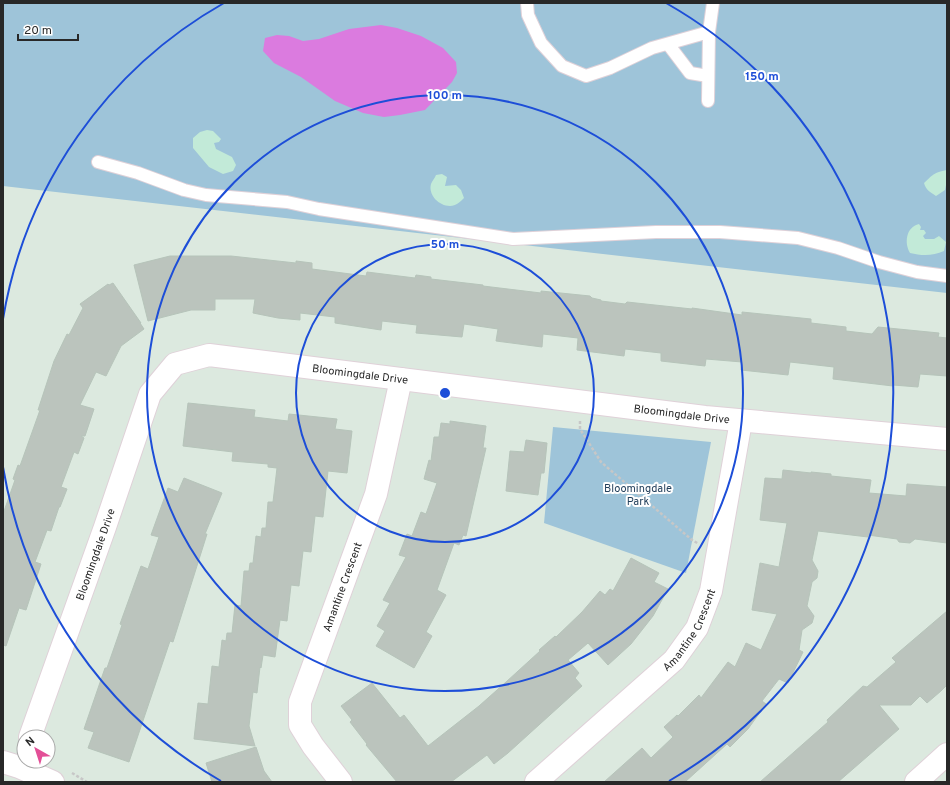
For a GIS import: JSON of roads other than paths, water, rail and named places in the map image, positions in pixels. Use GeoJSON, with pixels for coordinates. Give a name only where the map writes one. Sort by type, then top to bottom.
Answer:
{"type":"FeatureCollection","features":[{"type":"Feature","properties":{"kind":"street","name":"Bloomingdale Drive"},"geometry":{"type":"LineString","coordinates":[[33,729],[150,394],[175,364],[209,355],[705,418],[947,439]]}},
{"type":"Feature","properties":{"kind":"street","name":"Amantine Crescent"},"geometry":{"type":"LineString","coordinates":[[342,782],[313,746],[300,725],[300,702],[376,494],[401,379]]}},
{"type":"Feature","properties":{"kind":"street","name":"Amantine Crescent"},"geometry":{"type":"LineString","coordinates":[[536,782],[674,660],[697,628],[711,591],[741,421]]}},
{"type":"Feature","properties":{"kind":"street"},"geometry":{"type":"LineString","coordinates":[[916,782],[947,754]]}},
{"type":"Feature","properties":{"kind":"street"},"geometry":{"type":"LineString","coordinates":[[15,761],[53,782]]}},
{"type":"Feature","properties":{"kind":"lane"},"geometry":{"type":"LineString","coordinates":[[527,3],[528,15],[540,42],[562,66],[586,76],[610,68],[652,48],[709,32]]}},
{"type":"Feature","properties":{"kind":"lane"},"geometry":{"type":"LineString","coordinates":[[708,101],[709,32],[713,3]]}},
{"type":"Feature","properties":{"kind":"lane"},"geometry":{"type":"LineString","coordinates":[[668,44],[690,74],[708,76]]}},
{"type":"Feature","properties":{"kind":"lane"},"geometry":{"type":"LineString","coordinates":[[98,162],[138,173],[184,190],[206,195],[287,202],[319,209],[513,239],[656,232],[720,232],[798,238],[838,248],[879,262],[917,272],[947,276]]}},
{"type":"Feature","properties":{"kind":"park label","name":"Bloomingdale Park"},"geometry":{"type":"Point","coordinates":[638,494]}}]}
